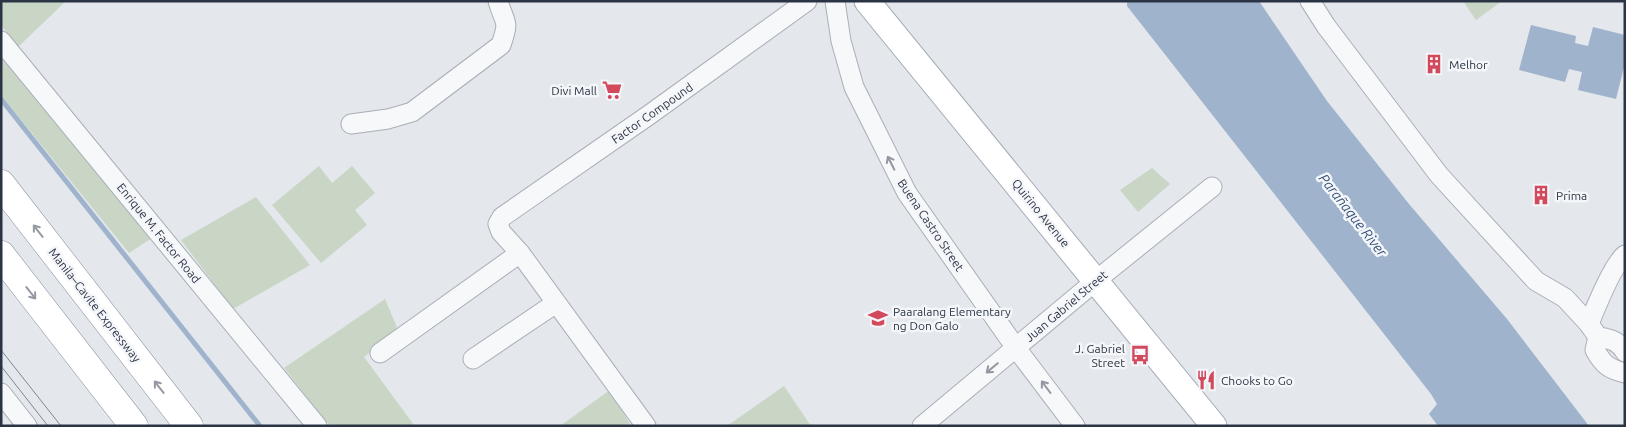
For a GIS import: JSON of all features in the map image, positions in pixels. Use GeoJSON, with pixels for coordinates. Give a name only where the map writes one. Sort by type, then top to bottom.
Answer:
{"type":"FeatureCollection","features":[{"type":"Feature","properties":{"kind":"highway","name":"Manila–Cavite Expressway"},"geometry":{"type":"LineString","coordinates":[[1,184],[189,426]]}},
{"type":"Feature","properties":{"kind":"highway"},"geometry":{"type":"LineString","coordinates":[[1,255],[134,426]]}},
{"type":"Feature","properties":{"kind":"main road","name":"Quirino Avenue"},"geometry":{"type":"LineString","coordinates":[[867,1],[1214,426]]}},
{"type":"Feature","properties":{"kind":"street"},"geometry":{"type":"LineString","coordinates":[[351,124],[388,119],[412,112],[502,45],[507,23],[498,1]]}},
{"type":"Feature","properties":{"kind":"street","name":"Factor Compound"},"geometry":{"type":"LineString","coordinates":[[520,253],[501,232],[498,224],[502,217],[649,116],[807,1]]}},
{"type":"Feature","properties":{"kind":"street","name":"Buena Castro Street"},"geometry":{"type":"LineString","coordinates":[[835,1],[841,41],[854,86],[907,193],[1016,348],[1076,426]]}},
{"type":"Feature","properties":{"kind":"street"},"geometry":{"type":"LineString","coordinates":[[1310,1],[1326,26],[1439,176],[1536,281],[1565,298],[1594,330],[1620,344],[1625,352]]}},
{"type":"Feature","properties":{"kind":"street","name":"Enrique M. Factor Road"},"geometry":{"type":"LineString","coordinates":[[1,41],[317,426]]}},
{"type":"Feature","properties":{"kind":"street","name":"Juan Gabriel Street"},"geometry":{"type":"LineString","coordinates":[[927,424],[1096,281],[1212,187]]}},
{"type":"Feature","properties":{"kind":"street"},"geometry":{"type":"LineString","coordinates":[[380,353],[520,253],[646,426]]}},
{"type":"Feature","properties":{"kind":"street"},"geometry":{"type":"LineString","coordinates":[[1625,255],[1610,278],[1594,330],[1595,350],[1602,362],[1613,370],[1625,373]]}},
{"type":"Feature","properties":{"kind":"street"},"geometry":{"type":"LineString","coordinates":[[473,359],[556,303]]}},
{"type":"Feature","properties":{"kind":"street"},"geometry":{"type":"LineString","coordinates":[[1,394],[27,426]]}},
{"type":"Feature","properties":{"kind":"green space"},"geometry":{"type":"Polygon","coordinates":[[[1,1],[66,1],[18,47],[1,25],[1,1]]]}},
{"type":"Feature","properties":{"kind":"green space"},"geometry":{"type":"Polygon","coordinates":[[[1463,1],[1502,1],[1476,20],[1463,1]]]}},
{"type":"Feature","properties":{"kind":"green space"},"geometry":{"type":"Polygon","coordinates":[[[1,48],[158,234],[129,253],[1,95],[1,48]]]}},
{"type":"Feature","properties":{"kind":"green space"},"geometry":{"type":"Polygon","coordinates":[[[319,166],[332,183],[352,166],[375,193],[355,210],[367,225],[321,263],[272,205],[319,166]]]}},
{"type":"Feature","properties":{"kind":"green space"},"geometry":{"type":"Polygon","coordinates":[[[1152,168],[1170,184],[1138,212],[1120,190],[1152,168]]]}},
{"type":"Feature","properties":{"kind":"green space"},"geometry":{"type":"Polygon","coordinates":[[[256,197],[310,265],[233,309],[181,240],[256,197]]]}},
{"type":"Feature","properties":{"kind":"green space"},"geometry":{"type":"Polygon","coordinates":[[[385,299],[398,330],[364,357],[414,425],[330,426],[284,368],[385,299]]]}},
{"type":"Feature","properties":{"kind":"green space"},"geometry":{"type":"Polygon","coordinates":[[[784,386],[811,426],[727,426],[784,386]]]}},
{"type":"Feature","properties":{"kind":"green space"},"geometry":{"type":"Polygon","coordinates":[[[610,390],[631,426],[560,426],[610,390]]]}},
{"type":"Feature","properties":{"kind":"water","name":"Parañaque River"},"geometry":{"type":"Polygon","coordinates":[[[1127,1],[1259,1],[1327,101],[1409,204],[1507,319],[1589,426],[1438,426],[1429,414],[1437,404],[1431,394],[1127,6],[1127,1]]]}},
{"type":"Feature","properties":{"kind":"water"},"geometry":{"type":"Polygon","coordinates":[[[1531,25],[1576,36],[1575,43],[1588,46],[1593,27],[1625,35],[1625,63],[1616,99],[1578,90],[1582,72],[1569,69],[1565,82],[1519,70],[1531,25]]]}},
{"type":"Feature","properties":{"kind":"waterway"},"geometry":{"type":"LineString","coordinates":[[1,99],[260,426]]}},
{"type":"Feature","properties":{"kind":"tram line"},"geometry":{"type":"LineString","coordinates":[[1,350],[61,426]]}},
{"type":"Feature","properties":{"kind":"tram line"},"geometry":{"type":"LineString","coordinates":[[1,366],[48,426]]}},
{"type":"Feature","properties":{"kind":"place","name":"Melhor"},"geometry":{"type":"Point","coordinates":[1434,64]}},
{"type":"Feature","properties":{"kind":"place","name":"Divi Mall"},"geometry":{"type":"Point","coordinates":[612,90]}},
{"type":"Feature","properties":{"kind":"place","name":"Prima"},"geometry":{"type":"Point","coordinates":[1541,195]}},
{"type":"Feature","properties":{"kind":"place","name":"Paaralang Elementary ng Don Galo"},"geometry":{"type":"Point","coordinates":[878,318]}},
{"type":"Feature","properties":{"kind":"place","name":"J. Gabriel Street"},"geometry":{"type":"Point","coordinates":[1140,355]}},
{"type":"Feature","properties":{"kind":"place","name":"Chooks to Go"},"geometry":{"type":"Point","coordinates":[1206,380]}}]}
